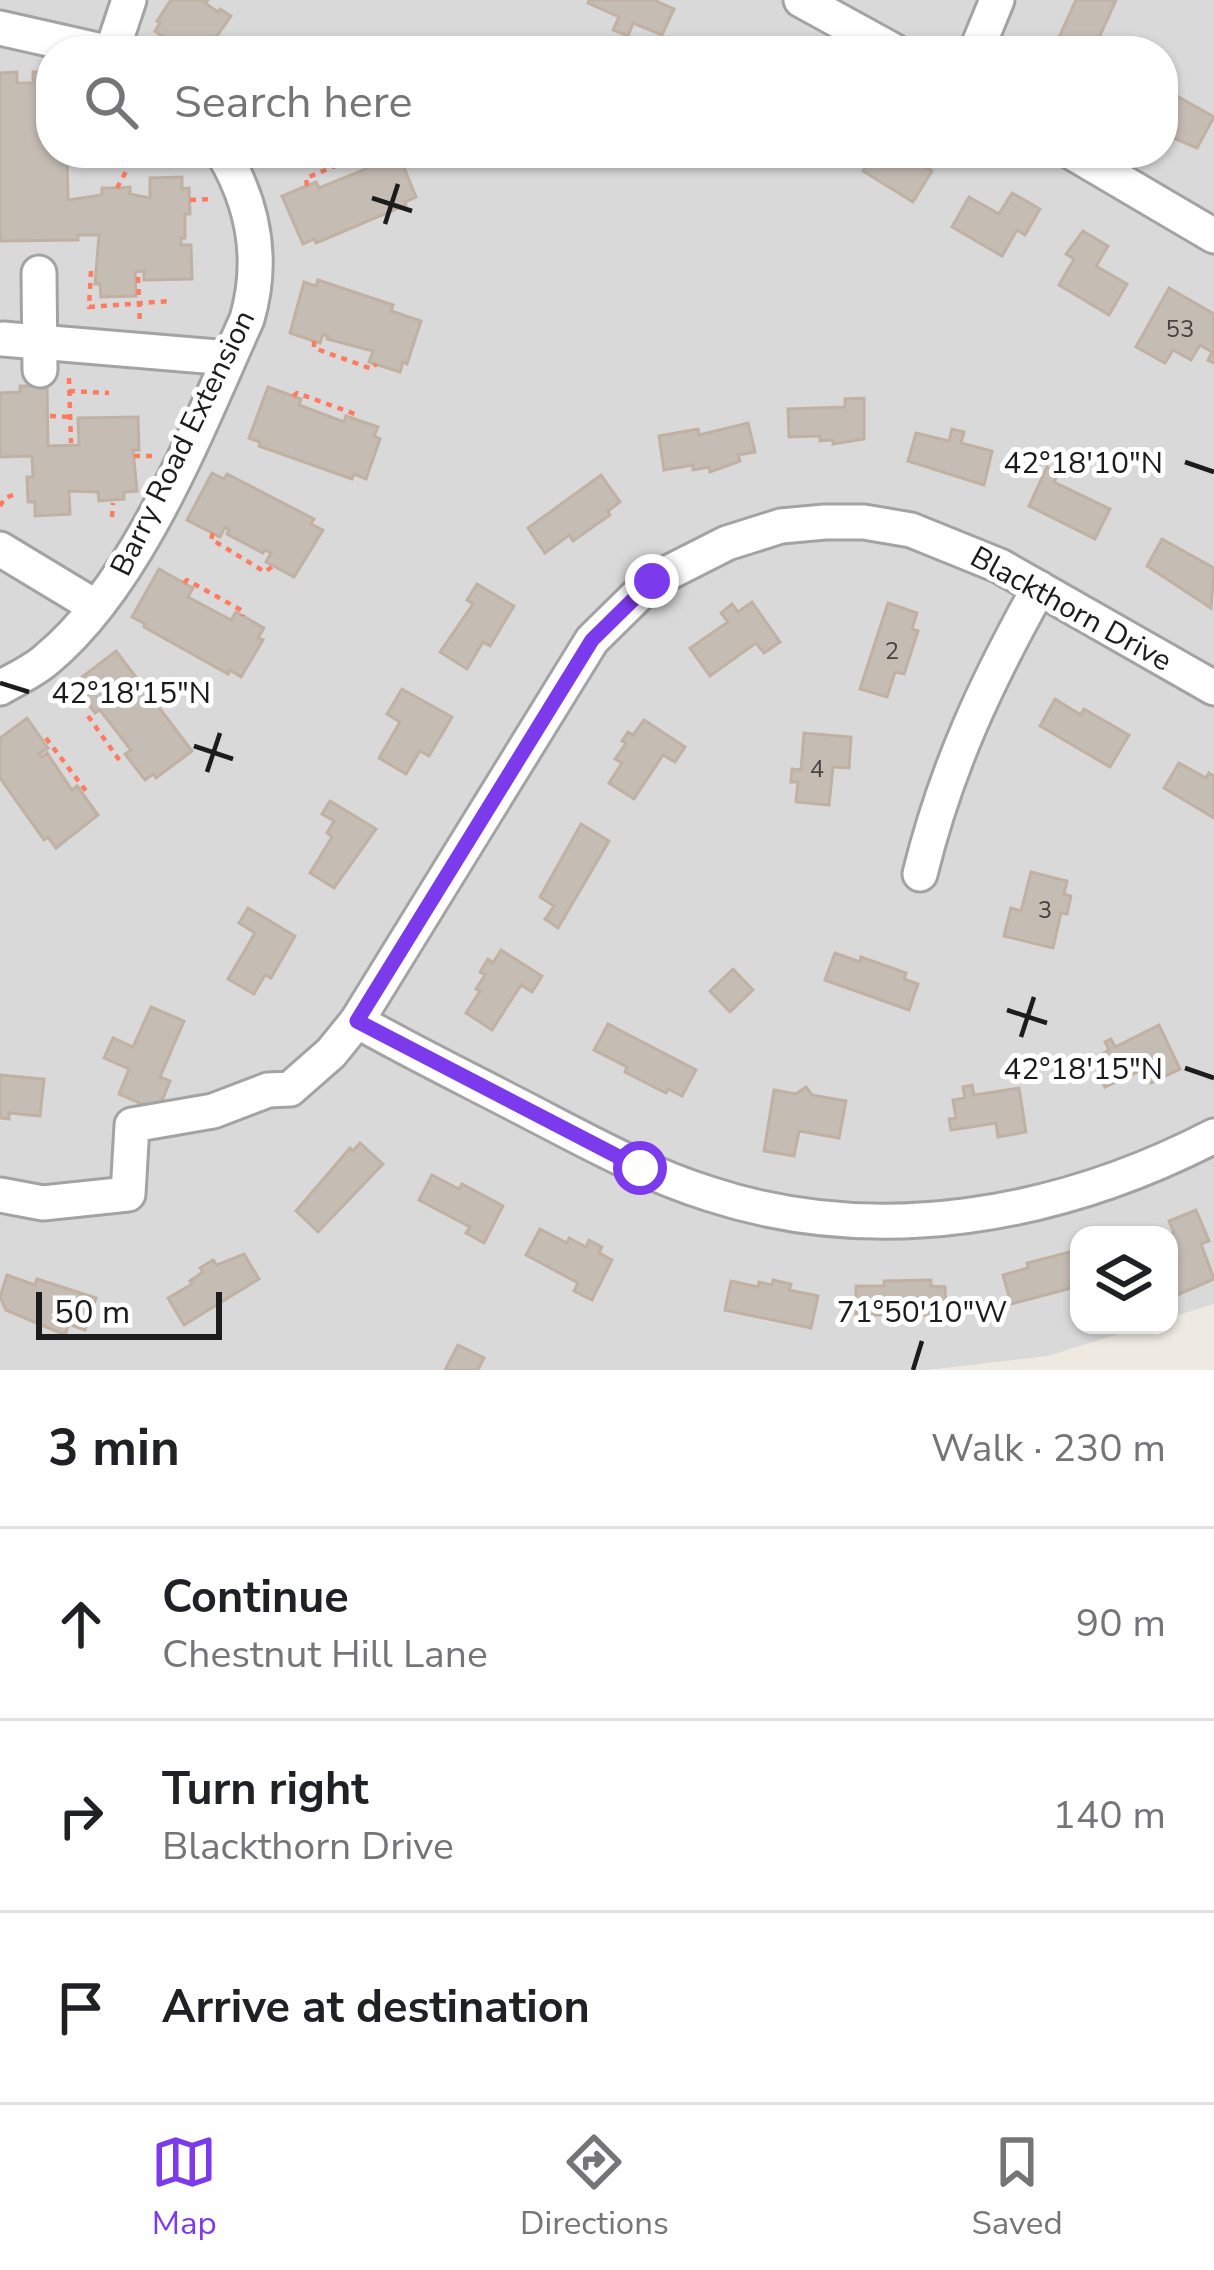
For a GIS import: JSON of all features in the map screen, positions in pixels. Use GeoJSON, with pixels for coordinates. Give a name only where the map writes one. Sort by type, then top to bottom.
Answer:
{"type":"FeatureCollection","features":[{"type":"Feature","properties":{"kind":"street"},"geometry":{"type":"LineString","coordinates":[[117,36],[129,0]]}},
{"type":"Feature","properties":{"kind":"street"},"geometry":{"type":"LineString","coordinates":[[801,0],[867,36]]}},
{"type":"Feature","properties":{"kind":"street"},"geometry":{"type":"LineString","coordinates":[[982,36],[997,0]]}},
{"type":"Feature","properties":{"kind":"street"},"geometry":{"type":"LineString","coordinates":[[0,28],[36,36]]}},
{"type":"Feature","properties":{"kind":"street","name":"Barry Road Extension"},"geometry":{"type":"LineString","coordinates":[[7,676],[47,660],[132,559],[247,319],[257,262],[244,188],[232,168]]}},
{"type":"Feature","properties":{"kind":"street"},"geometry":{"type":"LineString","coordinates":[[1098,168],[1214,236]]}},
{"type":"Feature","properties":{"kind":"street"},"geometry":{"type":"LineString","coordinates":[[39,273],[49,351]]}},
{"type":"Feature","properties":{"kind":"street"},"geometry":{"type":"LineString","coordinates":[[3,339],[49,351],[142,350],[229,358]]}},
{"type":"Feature","properties":{"kind":"street","name":"Blackthorn Drive"},"geometry":{"type":"LineString","coordinates":[[0,1196],[43,1203],[128,1194],[132,1125],[213,1111],[268,1090],[290,1089],[331,1053],[357,1021],[592,640],[652,581],[727,543],[781,526],[864,522],[911,530],[1039,588],[1214,688]]}},
{"type":"Feature","properties":{"kind":"street"},"geometry":{"type":"LineString","coordinates":[[0,549],[96,607]]}},
{"type":"Feature","properties":{"kind":"street"},"geometry":{"type":"LineString","coordinates":[[920,874],[936,808],[960,742],[987,681],[1039,588]]}},
{"type":"Feature","properties":{"kind":"street"},"geometry":{"type":"LineString","coordinates":[[357,1021],[640,1168],[733,1200],[852,1222],[909,1223],[980,1215],[1057,1197],[1214,1136]]}},
{"type":"Feature","properties":{"kind":"path"},"geometry":{"type":"LineString","coordinates":[[117,188],[128,168]]}},
{"type":"Feature","properties":{"kind":"path"},"geometry":{"type":"LineString","coordinates":[[307,186],[306,178],[331,168]]}},
{"type":"Feature","properties":{"kind":"path"},"geometry":{"type":"LineString","coordinates":[[190,200],[228,198]]}},
{"type":"Feature","properties":{"kind":"path"},"geometry":{"type":"LineString","coordinates":[[91,271],[89,307],[170,301]]}},
{"type":"Feature","properties":{"kind":"path"},"geometry":{"type":"LineString","coordinates":[[138,277],[142,350]]}},
{"type":"Feature","properties":{"kind":"path"},"geometry":{"type":"LineString","coordinates":[[314,341],[314,349],[327,354],[372,370],[376,364]]}},
{"type":"Feature","properties":{"kind":"path"},"geometry":{"type":"LineString","coordinates":[[49,351],[69,391],[71,443]]}},
{"type":"Feature","properties":{"kind":"path"},"geometry":{"type":"LineString","coordinates":[[69,391],[109,393]]}},
{"type":"Feature","properties":{"kind":"path"},"geometry":{"type":"LineString","coordinates":[[293,396],[297,393],[356,414],[355,419]]}},
{"type":"Feature","properties":{"kind":"path"},"geometry":{"type":"LineString","coordinates":[[50,416],[70,417]]}},
{"type":"Feature","properties":{"kind":"path"},"geometry":{"type":"LineString","coordinates":[[0,506],[18,493]]}},
{"type":"Feature","properties":{"kind":"path"},"geometry":{"type":"LineString","coordinates":[[112,517],[113,502]]}},
{"type":"Feature","properties":{"kind":"path"},"geometry":{"type":"LineString","coordinates":[[213,533],[216,544],[265,572],[273,566]]}},
{"type":"Feature","properties":{"kind":"path"},"geometry":{"type":"LineString","coordinates":[[184,583],[188,580],[243,611],[243,616]]}},
{"type":"Feature","properties":{"kind":"path"},"geometry":{"type":"LineString","coordinates":[[88,716],[122,764]]}},
{"type":"Feature","properties":{"kind":"path"},"geometry":{"type":"LineString","coordinates":[[46,738],[86,791]]}},
{"type":"Feature","properties":{"kind":"shaded area"},"geometry":{"type":"Polygon","coordinates":[[[0,0],[1214,0],[1214,1304],[1178,1315],[1178,1226],[1070,1226],[1070,1334],[1118,1334],[1048,1356],[927,1370],[0,1370],[0,0]]]}},
{"type":"Feature","properties":{"kind":"building"},"geometry":{"type":"Polygon","coordinates":[[[171,0],[208,0],[205,3],[231,16],[217,36],[162,36],[155,31],[171,0]]]}},
{"type":"Feature","properties":{"kind":"building"},"geometry":{"type":"Polygon","coordinates":[[[589,0],[654,0],[674,9],[662,35],[633,23],[628,36],[613,30],[619,17],[589,0]]]}},
{"type":"Feature","properties":{"kind":"building"},"geometry":{"type":"Polygon","coordinates":[[[1076,0],[1116,0],[1100,36],[1060,36],[1076,0]]]}},
{"type":"Feature","properties":{"kind":"building"},"geometry":{"type":"Polygon","coordinates":[[[17,72],[17,83],[33,83],[36,72],[36,168],[67,168],[68,200],[102,195],[102,188],[130,187],[130,194],[150,198],[150,178],[182,177],[182,189],[189,188],[190,214],[185,214],[181,245],[191,245],[192,279],[144,280],[144,271],[135,272],[136,296],[101,297],[100,284],[95,284],[99,235],[78,235],[78,240],[0,241],[0,73],[17,72]]]}},
{"type":"Feature","properties":{"kind":"building"},"geometry":{"type":"Polygon","coordinates":[[[1178,97],[1214,117],[1197,148],[1178,140],[1178,97]]]}},
{"type":"Feature","properties":{"kind":"building"},"geometry":{"type":"Polygon","coordinates":[[[404,168],[416,197],[316,243],[314,239],[303,244],[282,196],[316,182],[319,188],[366,169],[404,168]]]}},
{"type":"Feature","properties":{"kind":"building"},"geometry":{"type":"Polygon","coordinates":[[[927,168],[932,171],[913,202],[863,171],[927,168]]]}},
{"type":"Feature","properties":{"kind":"building"},"geometry":{"type":"Polygon","coordinates":[[[1012,193],[1040,209],[1025,235],[1017,230],[1002,256],[952,227],[969,197],[999,214],[1012,193]]]}},
{"type":"Feature","properties":{"kind":"building"},"geometry":{"type":"Polygon","coordinates":[[[1083,231],[1108,246],[1096,266],[1127,284],[1109,315],[1059,285],[1074,259],[1066,254],[1083,231]]]}},
{"type":"Feature","properties":{"kind":"building"},"geometry":{"type":"Polygon","coordinates":[[[318,280],[393,305],[391,311],[421,321],[400,372],[369,362],[373,351],[323,334],[320,343],[290,333],[304,282],[316,286],[318,280]]]}},
{"type":"Feature","properties":{"kind":"building"},"geometry":{"type":"Polygon","coordinates":[[[1169,288],[1214,314],[1214,363],[1208,360],[1212,352],[1200,345],[1191,360],[1173,350],[1165,363],[1136,347],[1169,288]]]}},
{"type":"Feature","properties":{"kind":"building"},"geometry":{"type":"Polygon","coordinates":[[[20,386],[47,386],[48,446],[79,445],[78,418],[138,417],[139,450],[133,450],[137,491],[124,492],[124,499],[99,501],[98,492],[69,491],[70,514],[35,516],[35,502],[28,502],[32,456],[0,457],[0,393],[20,392],[20,386]]]}},
{"type":"Feature","properties":{"kind":"building"},"geometry":{"type":"Polygon","coordinates":[[[268,387],[344,422],[346,416],[378,427],[374,436],[380,439],[366,479],[354,474],[352,479],[259,446],[260,442],[249,438],[268,387]]]}},
{"type":"Feature","properties":{"kind":"building"},"geometry":{"type":"Polygon","coordinates":[[[864,398],[864,439],[833,444],[833,440],[820,441],[820,436],[789,437],[788,409],[845,407],[845,399],[864,398]]]}},
{"type":"Feature","properties":{"kind":"building"},"geometry":{"type":"Polygon","coordinates":[[[748,423],[755,452],[738,455],[740,461],[710,472],[709,467],[693,470],[693,465],[664,470],[659,436],[698,429],[699,435],[748,423]]]}},
{"type":"Feature","properties":{"kind":"building"},"geometry":{"type":"Polygon","coordinates":[[[952,429],[964,432],[961,443],[992,451],[984,485],[908,461],[916,433],[949,441],[952,429]]]}},
{"type":"Feature","properties":{"kind":"building"},"geometry":{"type":"Polygon","coordinates":[[[1060,459],[1070,465],[1064,477],[1058,474],[1054,482],[1110,509],[1095,539],[1029,506],[1047,467],[1054,471],[1060,459]]]}},
{"type":"Feature","properties":{"kind":"building"},"geometry":{"type":"Polygon","coordinates":[[[212,473],[224,479],[227,474],[314,519],[311,524],[323,530],[294,577],[266,562],[271,553],[227,534],[225,527],[220,537],[187,520],[212,473]]]}},
{"type":"Feature","properties":{"kind":"building"},"geometry":{"type":"Polygon","coordinates":[[[601,475],[620,502],[608,511],[610,515],[573,541],[569,535],[545,553],[528,528],[601,475]]]}},
{"type":"Feature","properties":{"kind":"building"},"geometry":{"type":"Polygon","coordinates":[[[1162,539],[1214,568],[1211,608],[1147,566],[1162,539]]]}},
{"type":"Feature","properties":{"kind":"building"},"geometry":{"type":"Polygon","coordinates":[[[159,569],[193,588],[188,597],[231,620],[236,612],[264,628],[258,638],[263,640],[241,677],[230,670],[228,674],[132,617],[159,569]]]}},
{"type":"Feature","properties":{"kind":"building"},"geometry":{"type":"Polygon","coordinates":[[[477,584],[514,606],[490,646],[483,642],[467,669],[440,652],[473,604],[467,600],[477,584]]]}},
{"type":"Feature","properties":{"kind":"building"},"geometry":{"type":"Polygon","coordinates":[[[752,602],[780,642],[764,653],[756,643],[710,676],[690,648],[728,622],[721,613],[732,604],[738,612],[752,602]]]}},
{"type":"Feature","properties":{"kind":"building"},"geometry":{"type":"Polygon","coordinates":[[[888,603],[917,613],[912,629],[918,631],[904,674],[895,672],[887,697],[860,689],[888,603]]]}},
{"type":"Feature","properties":{"kind":"building"},"geometry":{"type":"Polygon","coordinates":[[[116,651],[192,751],[156,778],[153,774],[145,780],[125,754],[131,750],[73,684],[116,651]]]}},
{"type":"Feature","properties":{"kind":"building"},"geometry":{"type":"Polygon","coordinates":[[[402,689],[452,717],[429,756],[420,751],[406,774],[379,758],[400,722],[387,714],[402,689]]]}},
{"type":"Feature","properties":{"kind":"building"},"geometry":{"type":"Polygon","coordinates":[[[1055,699],[1081,715],[1084,709],[1129,735],[1110,767],[1040,726],[1055,699]]]}},
{"type":"Feature","properties":{"kind":"building"},"geometry":{"type":"Polygon","coordinates":[[[27,718],[48,748],[39,754],[47,753],[72,790],[77,786],[98,815],[56,848],[48,837],[44,840],[0,778],[0,738],[27,718]]]}},
{"type":"Feature","properties":{"kind":"building"},"geometry":{"type":"Polygon","coordinates":[[[644,720],[685,747],[675,762],[663,755],[634,799],[609,783],[622,763],[615,759],[626,743],[622,741],[644,720]]]}},
{"type":"Feature","properties":{"kind":"building"},"geometry":{"type":"Polygon","coordinates":[[[804,733],[851,737],[849,768],[833,767],[829,805],[796,802],[798,782],[791,782],[792,769],[801,770],[804,733]]]}},
{"type":"Feature","properties":{"kind":"building"},"geometry":{"type":"Polygon","coordinates":[[[1179,763],[1206,778],[1209,773],[1214,776],[1214,818],[1164,788],[1179,763]]]}},
{"type":"Feature","properties":{"kind":"building"},"geometry":{"type":"Polygon","coordinates":[[[330,801],[376,829],[334,888],[310,873],[332,837],[327,833],[334,821],[322,814],[330,801]]]}},
{"type":"Feature","properties":{"kind":"building"},"geometry":{"type":"Polygon","coordinates":[[[581,824],[609,841],[558,928],[545,919],[554,906],[540,897],[581,824]]]}},
{"type":"Feature","properties":{"kind":"building"},"geometry":{"type":"Polygon","coordinates":[[[1031,872],[1067,881],[1064,894],[1071,896],[1067,914],[1061,913],[1053,948],[1004,936],[1011,908],[1021,911],[1031,872]]]}},
{"type":"Feature","properties":{"kind":"building"},"geometry":{"type":"Polygon","coordinates":[[[248,908],[295,936],[271,978],[265,975],[254,994],[228,979],[255,933],[239,923],[248,908]]]}},
{"type":"Feature","properties":{"kind":"building"},"geometry":{"type":"Polygon","coordinates":[[[501,950],[542,976],[532,992],[521,985],[492,1030],[466,1013],[480,991],[476,989],[485,975],[480,972],[501,950]]]}},
{"type":"Feature","properties":{"kind":"building"},"geometry":{"type":"Polygon","coordinates":[[[835,953],[906,973],[904,979],[918,984],[909,1010],[825,980],[835,953]]]}},
{"type":"Feature","properties":{"kind":"building"},"geometry":{"type":"Polygon","coordinates":[[[733,969],[753,990],[730,1012],[710,991],[733,969]]]}},
{"type":"Feature","properties":{"kind":"building"},"geometry":{"type":"Polygon","coordinates":[[[151,1007],[184,1021],[160,1077],[170,1081],[158,1111],[119,1094],[129,1069],[104,1058],[113,1038],[133,1047],[151,1007]]]}},
{"type":"Feature","properties":{"kind":"building"},"geometry":{"type":"Polygon","coordinates":[[[608,1024],[696,1070],[682,1096],[625,1072],[627,1067],[594,1050],[608,1024]]]}},
{"type":"Feature","properties":{"kind":"building"},"geometry":{"type":"Polygon","coordinates":[[[1159,1025],[1180,1069],[1151,1083],[1144,1069],[1105,1087],[1097,1057],[1109,1050],[1105,1042],[1111,1039],[1115,1047],[1159,1025]]]}},
{"type":"Feature","properties":{"kind":"building"},"geometry":{"type":"Polygon","coordinates":[[[0,1075],[44,1079],[40,1116],[9,1113],[9,1119],[0,1118],[0,1075]]]}},
{"type":"Feature","properties":{"kind":"building"},"geometry":{"type":"Polygon","coordinates":[[[972,1085],[974,1095],[1019,1088],[1026,1132],[998,1137],[996,1123],[951,1130],[949,1119],[956,1118],[953,1100],[965,1098],[963,1087],[972,1085]]]}},
{"type":"Feature","properties":{"kind":"building"},"geometry":{"type":"Polygon","coordinates":[[[806,1087],[812,1095],[846,1101],[839,1138],[799,1131],[794,1156],[764,1151],[774,1090],[796,1094],[806,1087]]]}},
{"type":"Feature","properties":{"kind":"building"},"geometry":{"type":"Polygon","coordinates":[[[360,1143],[383,1164],[318,1232],[296,1211],[350,1148],[353,1151],[360,1143]]]}},
{"type":"Feature","properties":{"kind":"building"},"geometry":{"type":"Polygon","coordinates":[[[432,1175],[459,1189],[462,1184],[503,1206],[484,1243],[466,1233],[470,1227],[419,1200],[432,1175]]]}},
{"type":"Feature","properties":{"kind":"building"},"geometry":{"type":"Polygon","coordinates":[[[1196,1210],[1209,1241],[1201,1244],[1214,1279],[1178,1295],[1178,1226],[1169,1221],[1196,1210]]]}},
{"type":"Feature","properties":{"kind":"building"},"geometry":{"type":"Polygon","coordinates":[[[540,1229],[567,1243],[569,1238],[586,1247],[589,1240],[612,1260],[592,1300],[574,1291],[578,1283],[526,1255],[540,1229]]]}},
{"type":"Feature","properties":{"kind":"building"},"geometry":{"type":"Polygon","coordinates":[[[1070,1252],[1070,1288],[1011,1304],[1003,1275],[1028,1268],[1027,1263],[1070,1252]]]}},
{"type":"Feature","properties":{"kind":"building"},"geometry":{"type":"Polygon","coordinates":[[[244,1254],[259,1279],[184,1325],[168,1298],[192,1284],[203,1272],[200,1268],[213,1260],[217,1265],[244,1254]]]}},
{"type":"Feature","properties":{"kind":"building"},"geometry":{"type":"Polygon","coordinates":[[[7,1275],[35,1285],[37,1279],[96,1298],[85,1330],[69,1324],[65,1335],[6,1310],[0,1297],[7,1275]]]}},
{"type":"Feature","properties":{"kind":"building"},"geometry":{"type":"Polygon","coordinates":[[[773,1280],[791,1284],[789,1290],[818,1296],[811,1328],[725,1310],[731,1281],[758,1287],[759,1282],[772,1285],[773,1280]]]}},
{"type":"Feature","properties":{"kind":"building"},"geometry":{"type":"Polygon","coordinates":[[[931,1280],[931,1286],[945,1287],[946,1315],[856,1315],[856,1286],[931,1280]]]}},
{"type":"Feature","properties":{"kind":"building"},"geometry":{"type":"Polygon","coordinates":[[[458,1345],[484,1358],[478,1370],[445,1370],[458,1345]]]}},
{"type":"Feature","properties":{"kind":"route"},"geometry":{"type":"LineString","coordinates":[[640,1168],[357,1021],[592,640],[652,581]]}}]}
